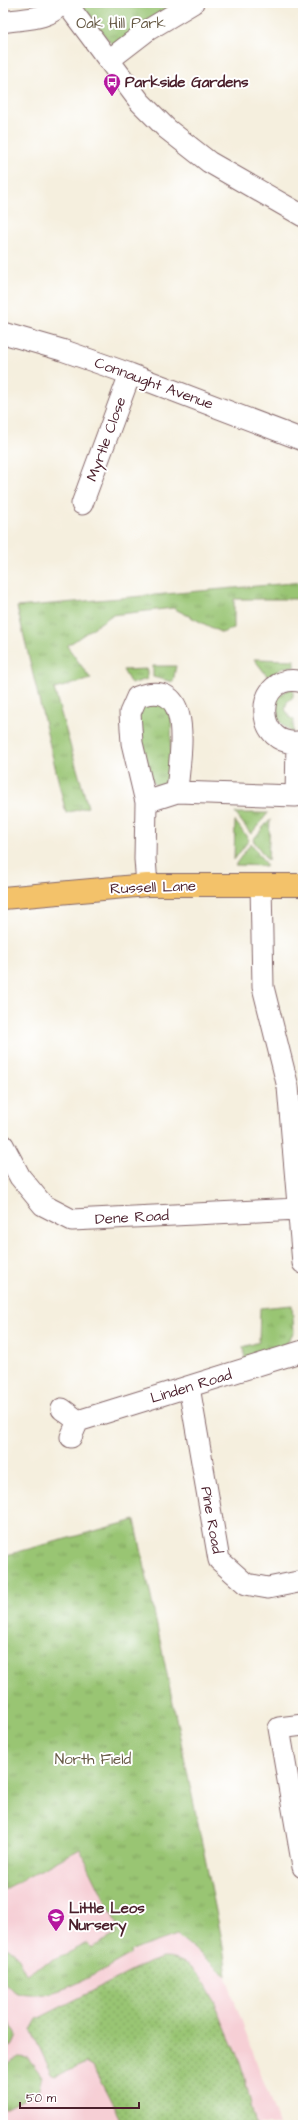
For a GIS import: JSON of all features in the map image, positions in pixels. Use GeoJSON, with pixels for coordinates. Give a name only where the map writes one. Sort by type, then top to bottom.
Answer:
{"type":"FeatureCollection","features":[{"type":"Feature","properties":{"kind":"main road","name":"Russell Lane"},"geometry":{"type":"LineString","coordinates":[[3,898],[147,885],[303,885]]}},
{"type":"Feature","properties":{"kind":"street"},"geometry":{"type":"LineString","coordinates":[[3,22],[37,18],[58,8],[62,3]]}},
{"type":"Feature","properties":{"kind":"street"},"geometry":{"type":"LineString","coordinates":[[66,3],[140,102],[167,129],[209,162],[303,216]]}},
{"type":"Feature","properties":{"kind":"street"},"geometry":{"type":"LineString","coordinates":[[109,60],[148,30],[193,3]]}},
{"type":"Feature","properties":{"kind":"street","name":"Connaught Avenue"},"geometry":{"type":"LineString","coordinates":[[3,333],[62,350],[130,374],[303,440]]}},
{"type":"Feature","properties":{"kind":"street","name":"Myrtle Close"},"geometry":{"type":"LineString","coordinates":[[82,504],[130,374]]}},
{"type":"Feature","properties":{"kind":"street"},"geometry":{"type":"LineString","coordinates":[[146,802],[177,792],[296,796],[300,741],[288,742],[278,737],[268,726],[264,708],[267,697],[280,683],[291,680],[303,682]]}},
{"type":"Feature","properties":{"kind":"street"},"geometry":{"type":"LineString","coordinates":[[147,885],[145,859],[146,802],[132,743],[130,713],[137,697],[150,692],[162,693],[170,698],[180,712],[181,745],[177,792]]}},
{"type":"Feature","properties":{"kind":"street"},"geometry":{"type":"LineString","coordinates":[[261,885],[263,987],[288,1087],[303,1263]]}},
{"type":"Feature","properties":{"kind":"street","name":"Dene Road"},"geometry":{"type":"LineString","coordinates":[[3,1145],[20,1177],[43,1205],[72,1220],[298,1209]]}},
{"type":"Feature","properties":{"kind":"street","name":"Linden Road"},"geometry":{"type":"LineString","coordinates":[[70,1422],[189,1387],[303,1351]]}},
{"type":"Feature","properties":{"kind":"street","name":"Pine Road"},"geometry":{"type":"LineString","coordinates":[[189,1387],[219,1560],[246,1584],[268,1588],[303,1581]]}},
{"type":"Feature","properties":{"kind":"street"},"geometry":{"type":"LineString","coordinates":[[303,1725],[279,1728],[303,1867]]}},
{"type":"Feature","properties":{"kind":"shaded area"},"geometry":{"type":"Polygon","coordinates":[[[80,1849],[131,1952],[176,1935],[226,1977],[279,2125],[3,2125],[3,1890],[80,1849]]]}},
{"type":"Feature","properties":{"kind":"green space","name":"Oak Hill Park"},"geometry":{"type":"Polygon","coordinates":[[[78,3],[193,3],[115,48],[78,3]]]}},
{"type":"Feature","properties":{"kind":"green space"},"geometry":{"type":"Polygon","coordinates":[[[303,582],[303,599],[234,599],[234,628],[222,633],[173,608],[112,615],[67,646],[91,679],[54,689],[88,807],[66,813],[17,607],[303,582]]]}},
{"type":"Feature","properties":{"kind":"green space"},"geometry":{"type":"Polygon","coordinates":[[[254,659],[294,660],[295,667],[285,667],[268,677],[254,659]]]}},
{"type":"Feature","properties":{"kind":"green space"},"geometry":{"type":"Polygon","coordinates":[[[153,666],[176,666],[173,682],[153,677],[153,666]]]}},
{"type":"Feature","properties":{"kind":"green space"},"geometry":{"type":"Polygon","coordinates":[[[147,669],[147,679],[131,684],[123,670],[147,669]]]}},
{"type":"Feature","properties":{"kind":"green space"},"geometry":{"type":"Polygon","coordinates":[[[293,686],[293,697],[287,702],[285,709],[290,718],[294,720],[293,733],[281,723],[275,710],[274,699],[293,686]]]}},
{"type":"Feature","properties":{"kind":"green space"},"geometry":{"type":"Polygon","coordinates":[[[159,702],[168,709],[172,720],[169,784],[156,786],[151,779],[137,723],[140,710],[147,703],[159,702]]]}},
{"type":"Feature","properties":{"kind":"green space"},"geometry":{"type":"Polygon","coordinates":[[[235,813],[268,813],[251,834],[235,813]]]}},
{"type":"Feature","properties":{"kind":"green space"},"geometry":{"type":"Polygon","coordinates":[[[270,819],[268,861],[253,840],[270,819]]]}},
{"type":"Feature","properties":{"kind":"green space"},"geometry":{"type":"Polygon","coordinates":[[[235,821],[249,840],[234,860],[235,821]]]}},
{"type":"Feature","properties":{"kind":"green space"},"geometry":{"type":"Polygon","coordinates":[[[251,843],[267,866],[235,865],[251,843]]]}},
{"type":"Feature","properties":{"kind":"green space"},"geometry":{"type":"Polygon","coordinates":[[[292,1305],[294,1332],[284,1347],[245,1359],[243,1347],[259,1342],[260,1308],[292,1305]]]}},
{"type":"Feature","properties":{"kind":"green space","name":"North Field"},"geometry":{"type":"Polygon","coordinates":[[[135,1520],[222,1940],[227,1976],[177,1935],[130,1951],[131,1954],[105,1969],[76,1984],[60,1990],[46,1994],[31,1995],[17,1993],[3,1981],[3,1946],[14,1951],[26,1974],[88,1943],[91,1948],[117,1934],[114,1930],[118,1927],[80,1849],[3,1890],[3,1556],[135,1520]]]}},
{"type":"Feature","properties":{"kind":"green space"},"geometry":{"type":"Polygon","coordinates":[[[163,1958],[176,1960],[187,1965],[196,1972],[211,1993],[240,2062],[256,2125],[123,2125],[93,2067],[86,2063],[56,2076],[52,2074],[31,2030],[37,2019],[150,1962],[163,1958]]]}},
{"type":"Feature","properties":{"kind":"green space"},"geometry":{"type":"Polygon","coordinates":[[[3,2013],[17,2036],[13,2045],[3,2050],[3,2013]]]}},
{"type":"Feature","properties":{"kind":"green space"},"geometry":{"type":"Polygon","coordinates":[[[19,2057],[28,2058],[42,2076],[38,2092],[3,2110],[3,2066],[19,2057]]]}},
{"type":"Feature","properties":{"kind":"place","name":"Parkside Gardens"},"geometry":{"type":"Point","coordinates":[112,97]}},
{"type":"Feature","properties":{"kind":"place","name":"Little Leos Nursery"},"geometry":{"type":"Point","coordinates":[56,1932]}}]}
